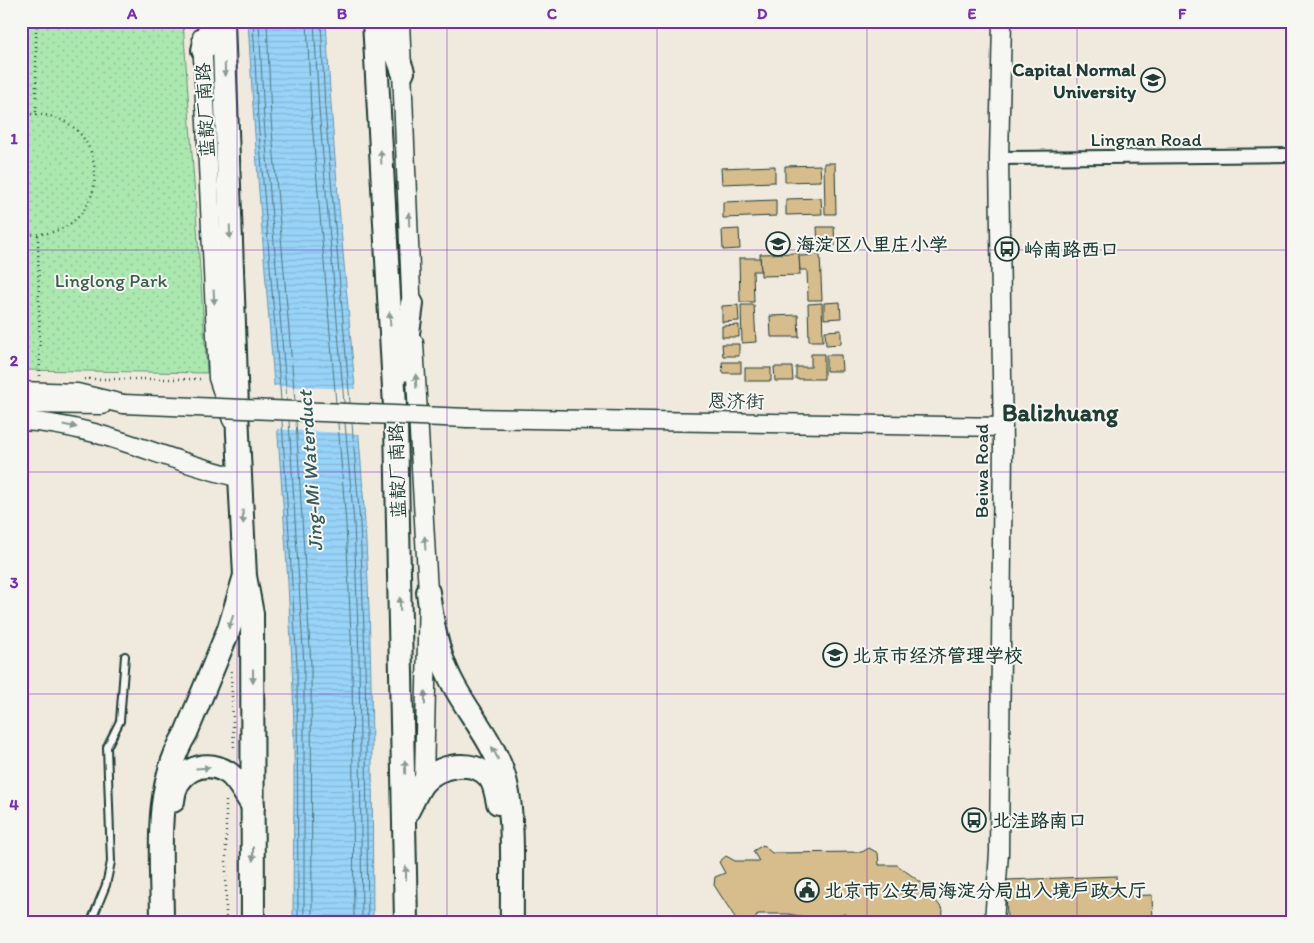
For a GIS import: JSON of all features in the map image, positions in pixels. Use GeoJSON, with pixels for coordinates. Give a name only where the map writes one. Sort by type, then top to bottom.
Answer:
{"type":"FeatureCollection","features":[{"type":"Feature","properties":{"kind":"highway"},"geometry":{"type":"LineString","coordinates":[[203,50],[212,21]]}},
{"type":"Feature","properties":{"kind":"highway","name":"蓝靛厂南路"},"geometry":{"type":"LineString","coordinates":[[223,21],[238,435],[245,576],[252,614],[253,922]]}},
{"type":"Feature","properties":{"kind":"highway","name":"蓝靛厂南路"},"geometry":{"type":"LineString","coordinates":[[374,21],[396,425],[406,815],[406,922]]}},
{"type":"Feature","properties":{"kind":"highway"},"geometry":{"type":"LineString","coordinates":[[385,21],[403,72]]}},
{"type":"Feature","properties":{"kind":"highway"},"geometry":{"type":"LineString","coordinates":[[396,425],[412,304]]}},
{"type":"Feature","properties":{"kind":"highway"},"geometry":{"type":"LineString","coordinates":[[162,922],[163,798],[167,774],[229,629],[245,576]]}},
{"type":"Feature","properties":{"kind":"highway"},"geometry":{"type":"LineString","coordinates":[[428,592],[433,630],[451,681],[494,751],[504,775],[510,805],[512,922]]}},
{"type":"Feature","properties":{"kind":"highway"},"geometry":{"type":"LineString","coordinates":[[406,815],[424,782],[439,771],[454,766],[467,766],[481,770],[495,786],[499,806],[497,922]]}},
{"type":"Feature","properties":{"kind":"highway"},"geometry":{"type":"LineString","coordinates":[[172,922],[173,804],[176,784],[192,769],[218,768],[228,772],[253,806]]}},
{"type":"Feature","properties":{"kind":"street","name":"蓝靛厂南路"},"geometry":{"type":"LineString","coordinates":[[201,21],[218,378],[238,435]]}},
{"type":"Feature","properties":{"kind":"street","name":"蓝靛厂南路"},"geometry":{"type":"LineString","coordinates":[[400,21],[412,304],[428,592],[424,782]]}},
{"type":"Feature","properties":{"kind":"street","name":"Beiwa Road"},"geometry":{"type":"LineString","coordinates":[[994,922],[999,853],[1003,427],[999,158],[1002,21]]}},
{"type":"Feature","properties":{"kind":"street","name":"Lingnan Road"},"geometry":{"type":"LineString","coordinates":[[999,158],[1293,156]]}},
{"type":"Feature","properties":{"kind":"street"},"geometry":{"type":"LineString","coordinates":[[21,391],[77,393],[122,404]]}},
{"type":"Feature","properties":{"kind":"street"},"geometry":{"type":"LineString","coordinates":[[21,404],[79,406],[122,404]]}},
{"type":"Feature","properties":{"kind":"street","name":"恩济街"},"geometry":{"type":"LineString","coordinates":[[122,404],[468,418],[1003,427]]}},
{"type":"Feature","properties":{"kind":"street"},"geometry":{"type":"LineString","coordinates":[[21,421],[71,426],[110,436],[215,472],[241,478]]}},
{"type":"Feature","properties":{"kind":"lane"},"geometry":{"type":"LineString","coordinates":[[91,922],[106,886],[111,862],[107,747],[120,721],[125,656]]}},
{"type":"Feature","properties":{"kind":"path"},"geometry":{"type":"LineString","coordinates":[[36,21],[36,113]]}},
{"type":"Feature","properties":{"kind":"path"},"geometry":{"type":"LineString","coordinates":[[21,115],[36,113],[57,117],[75,128],[88,144],[95,170],[96,184],[89,204],[76,220],[58,231],[38,235],[21,234]]}},
{"type":"Feature","properties":{"kind":"path"},"geometry":{"type":"LineString","coordinates":[[38,235],[40,378],[49,378]]}},
{"type":"Feature","properties":{"kind":"path"},"geometry":{"type":"LineString","coordinates":[[78,378],[218,378]]}},
{"type":"Feature","properties":{"kind":"green space","name":"Linglong Park"},"geometry":{"type":"Polygon","coordinates":[[[21,21],[183,21],[207,373],[21,370],[21,21]]]}},
{"type":"Feature","properties":{"kind":"water","name":"Jing-Mi Waterduct"},"geometry":{"type":"Polygon","coordinates":[[[248,21],[326,21],[334,147],[361,460],[368,573],[371,673],[373,922],[293,922],[294,760],[292,663],[283,503],[258,182],[248,21]]]}},
{"type":"Feature","properties":{"kind":"pier"},"geometry":{"type":"Polygon","coordinates":[[[272,386],[356,389],[360,434],[276,429],[272,386]]]}},
{"type":"Feature","properties":{"kind":"building"},"geometry":{"type":"Polygon","coordinates":[[[824,163],[835,163],[836,214],[825,214],[824,163]]]}},
{"type":"Feature","properties":{"kind":"building"},"geometry":{"type":"Polygon","coordinates":[[[820,165],[821,181],[785,182],[785,166],[820,165]]]}},
{"type":"Feature","properties":{"kind":"building"},"geometry":{"type":"Polygon","coordinates":[[[775,166],[775,182],[722,184],[721,168],[775,166]]]}},
{"type":"Feature","properties":{"kind":"building"},"geometry":{"type":"Polygon","coordinates":[[[821,198],[822,214],[786,215],[786,199],[821,198]]]}},
{"type":"Feature","properties":{"kind":"building"},"geometry":{"type":"Polygon","coordinates":[[[776,200],[776,216],[723,218],[723,202],[776,200]]]}},
{"type":"Feature","properties":{"kind":"building"},"geometry":{"type":"Polygon","coordinates":[[[817,227],[834,227],[835,246],[818,247],[817,227]]]}},
{"type":"Feature","properties":{"kind":"building"},"geometry":{"type":"Polygon","coordinates":[[[739,229],[740,249],[723,250],[722,230],[739,229]]]}},
{"type":"Feature","properties":{"kind":"building"},"geometry":{"type":"Polygon","coordinates":[[[799,253],[800,275],[761,276],[760,254],[799,253]]]}},
{"type":"Feature","properties":{"kind":"building"},"geometry":{"type":"Polygon","coordinates":[[[820,255],[822,300],[808,300],[807,270],[800,270],[799,256],[820,255]]]}},
{"type":"Feature","properties":{"kind":"building"},"geometry":{"type":"Polygon","coordinates":[[[739,258],[760,258],[761,271],[753,271],[754,302],[740,302],[739,258]]]}},
{"type":"Feature","properties":{"kind":"building"},"geometry":{"type":"Polygon","coordinates":[[[840,302],[841,318],[824,319],[824,303],[840,302]]]}},
{"type":"Feature","properties":{"kind":"building"},"geometry":{"type":"Polygon","coordinates":[[[822,303],[823,341],[809,341],[808,304],[822,303]]]}},
{"type":"Feature","properties":{"kind":"building"},"geometry":{"type":"Polygon","coordinates":[[[738,305],[739,321],[722,322],[722,306],[738,305]]]}},
{"type":"Feature","properties":{"kind":"building"},"geometry":{"type":"Polygon","coordinates":[[[741,305],[754,305],[756,342],[742,343],[741,305]]]}},
{"type":"Feature","properties":{"kind":"building"},"geometry":{"type":"Polygon","coordinates":[[[798,315],[799,337],[771,337],[770,316],[798,315]]]}},
{"type":"Feature","properties":{"kind":"building"},"geometry":{"type":"Polygon","coordinates":[[[739,325],[739,337],[722,337],[722,326],[739,325]]]}},
{"type":"Feature","properties":{"kind":"building"},"geometry":{"type":"Polygon","coordinates":[[[841,330],[841,344],[826,345],[825,331],[841,330]]]}},
{"type":"Feature","properties":{"kind":"building"},"geometry":{"type":"Polygon","coordinates":[[[722,344],[739,344],[739,356],[723,356],[722,344]]]}},
{"type":"Feature","properties":{"kind":"building"},"geometry":{"type":"Polygon","coordinates":[[[811,354],[824,354],[824,379],[796,379],[796,367],[811,367],[811,354]]]}},
{"type":"Feature","properties":{"kind":"building"},"geometry":{"type":"Polygon","coordinates":[[[826,355],[841,355],[842,371],[826,371],[826,355]]]}},
{"type":"Feature","properties":{"kind":"building"},"geometry":{"type":"Polygon","coordinates":[[[722,362],[741,362],[741,373],[723,373],[722,362]]]}},
{"type":"Feature","properties":{"kind":"building"},"geometry":{"type":"Polygon","coordinates":[[[774,367],[792,367],[793,381],[775,381],[774,367]]]}},
{"type":"Feature","properties":{"kind":"building"},"geometry":{"type":"Polygon","coordinates":[[[745,368],[771,368],[771,381],[745,381],[745,368]]]}},
{"type":"Feature","properties":{"kind":"building"},"geometry":{"type":"Polygon","coordinates":[[[763,845],[772,853],[862,852],[869,848],[878,853],[879,865],[897,865],[922,883],[943,910],[942,922],[845,922],[845,914],[818,919],[788,914],[758,914],[753,922],[738,922],[714,885],[715,877],[725,873],[719,862],[726,856],[735,861],[759,861],[753,851],[763,845]]]}},
{"type":"Feature","properties":{"kind":"building"},"geometry":{"type":"Polygon","coordinates":[[[1116,876],[1117,896],[1152,895],[1153,922],[1007,922],[1006,880],[1116,876]]]}},
{"type":"Feature","properties":{"kind":"place","name":"Capital Normal University"},"geometry":{"type":"Point","coordinates":[1153,80]}},
{"type":"Feature","properties":{"kind":"place","name":"海淀区八里庄小学"},"geometry":{"type":"Point","coordinates":[778,244]}},
{"type":"Feature","properties":{"kind":"place","name":"岭南路西口"},"geometry":{"type":"Point","coordinates":[1007,249]}},
{"type":"Feature","properties":{"kind":"place","name":"北京市经济管理学校"},"geometry":{"type":"Point","coordinates":[835,655]}},
{"type":"Feature","properties":{"kind":"place","name":"北洼路南口"},"geometry":{"type":"Point","coordinates":[974,820]}},
{"type":"Feature","properties":{"kind":"place","name":"北京市公安局海淀分局出入境户政大厅"},"geometry":{"type":"Point","coordinates":[807,890]}},
{"type":"Feature","properties":{"kind":"district","name":"Balizhuang"},"geometry":{"type":"Point","coordinates":[1060,412]}}]}
